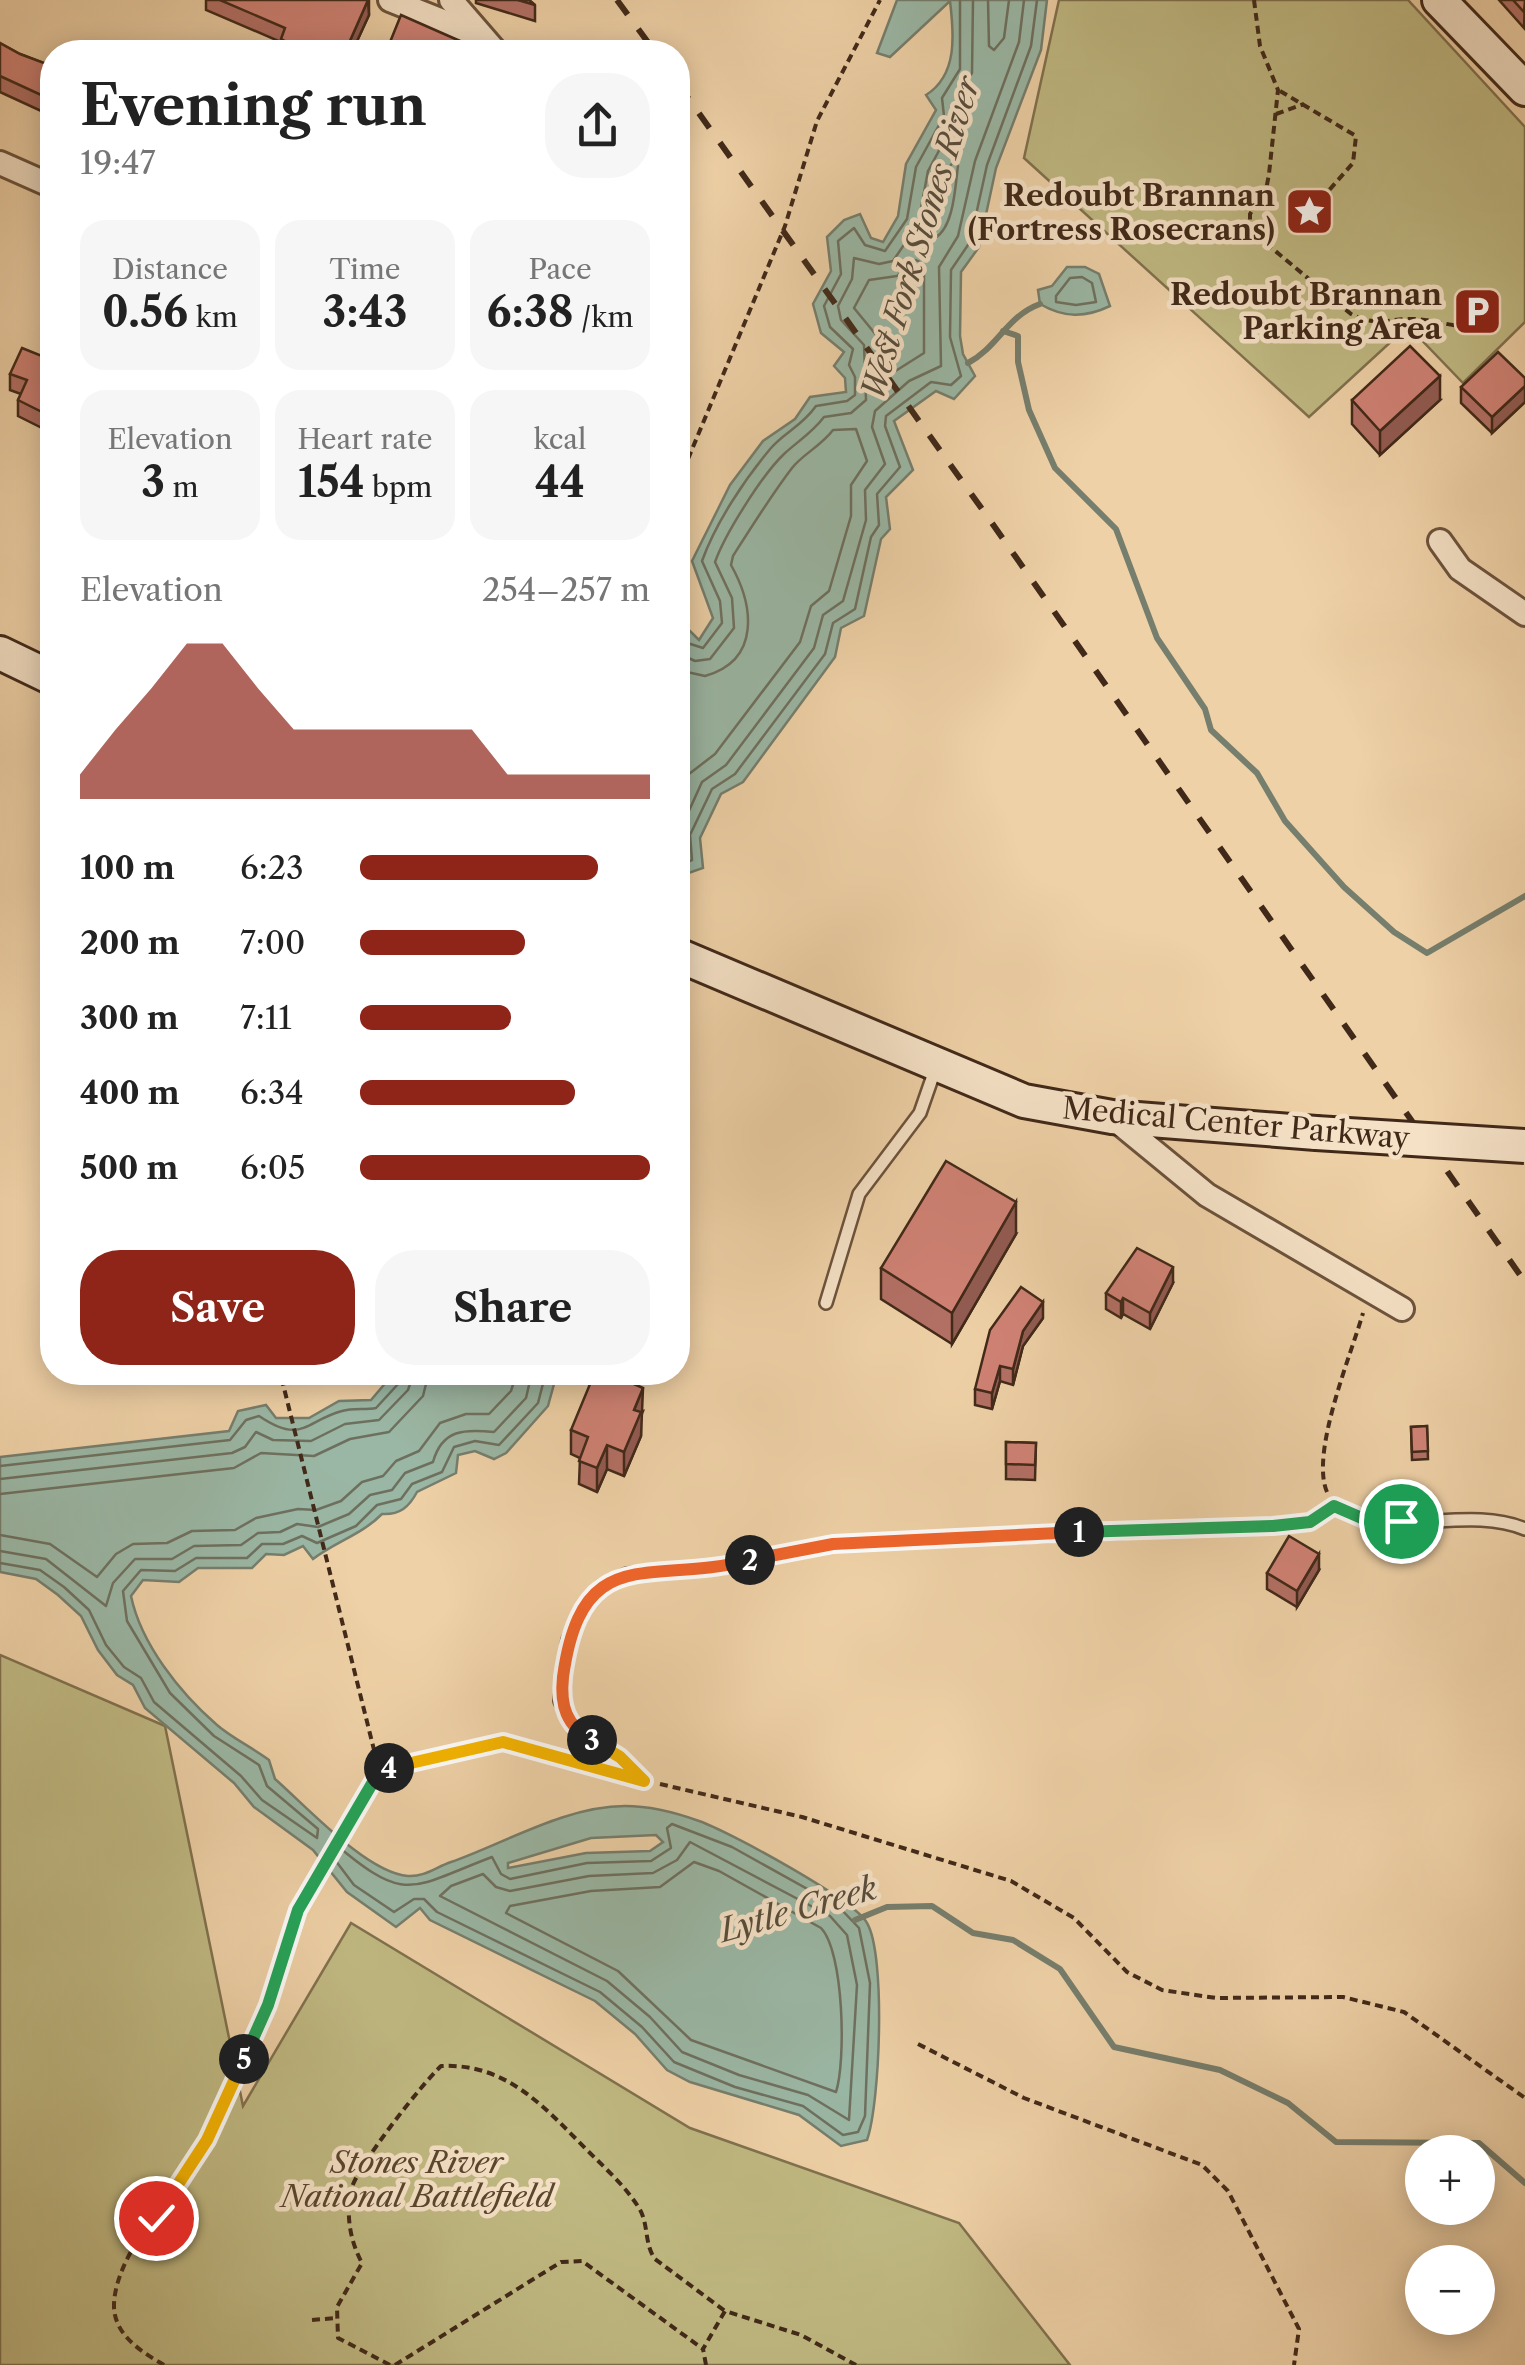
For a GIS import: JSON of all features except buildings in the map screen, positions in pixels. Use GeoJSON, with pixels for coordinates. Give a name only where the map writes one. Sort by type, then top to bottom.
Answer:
{"type":"FeatureCollection","features":[{"type":"Feature","properties":{"kind":"main road"},"geometry":{"type":"LineString","coordinates":[[1440,0],[1521,78]]}},
{"type":"Feature","properties":{"kind":"main road"},"geometry":{"type":"LineString","coordinates":[[0,653],[40,672]]}},
{"type":"Feature","properties":{"kind":"main road","name":"Medical Center Parkway"},"geometry":{"type":"LineString","coordinates":[[690,961],[936,1068],[1024,1101],[1112,1117],[1525,1146]]}},
{"type":"Feature","properties":{"kind":"street"},"geometry":{"type":"LineString","coordinates":[[390,0],[479,40]]}},
{"type":"Feature","properties":{"kind":"street"},"geometry":{"type":"LineString","coordinates":[[452,0],[485,40]]}},
{"type":"Feature","properties":{"kind":"street"},"geometry":{"type":"LineString","coordinates":[[0,164],[40,181]]}},
{"type":"Feature","properties":{"kind":"street"},"geometry":{"type":"LineString","coordinates":[[1440,542],[1460,568],[1525,614]]}},
{"type":"Feature","properties":{"kind":"street"},"geometry":{"type":"LineString","coordinates":[[1112,1117],[1206,1195],[1402,1309]]}},
{"type":"Feature","properties":{"kind":"lane"},"geometry":{"type":"LineString","coordinates":[[826,1302],[859,1194],[920,1112],[936,1068]]}},
{"type":"Feature","properties":{"kind":"lane"},"geometry":{"type":"LineString","coordinates":[[644,1781],[620,1757],[575,1731],[560,1700],[568,1640],[582,1611],[601,1586],[627,1574],[725,1567],[833,1544],[1273,1526],[1310,1522],[1334,1506],[1364,1519],[1470,1517],[1506,1521],[1525,1528]]}},
{"type":"Feature","properties":{"kind":"path"},"geometry":{"type":"LineString","coordinates":[[690,453],[784,226],[818,122],[880,0]]}},
{"type":"Feature","properties":{"kind":"path"},"geometry":{"type":"LineString","coordinates":[[1254,0],[1260,46],[1278,90],[1266,190],[1250,214],[1250,230],[1351,314],[1368,322],[1387,324],[1405,318],[1459,326]]}},
{"type":"Feature","properties":{"kind":"path"},"geometry":{"type":"LineString","coordinates":[[1278,90],[1356,136],[1352,163],[1310,212]]}},
{"type":"Feature","properties":{"kind":"path"},"geometry":{"type":"LineString","coordinates":[[1276,114],[1304,104]]}},
{"type":"Feature","properties":{"kind":"path"},"geometry":{"type":"LineString","coordinates":[[1321,1471],[1369,1289]]}},
{"type":"Feature","properties":{"kind":"path"},"geometry":{"type":"LineString","coordinates":[[164,2365],[134,2347],[118,2327],[115,2292],[131,2256],[207,2140],[268,2005],[298,1910],[380,1770],[283,1385]]}},
{"type":"Feature","properties":{"kind":"path"},"geometry":{"type":"LineString","coordinates":[[380,1770],[503,1742],[644,1781],[802,1817],[1011,1881],[1074,1918],[1128,1972],[1162,1990],[1216,1998],[1343,1997],[1404,2012],[1525,2098]]}},
{"type":"Feature","properties":{"kind":"path"},"geometry":{"type":"LineString","coordinates":[[918,2044],[1024,2098],[1202,2165],[1228,2191],[1299,2329],[1294,2365]]}},
{"type":"Feature","properties":{"kind":"path"},"geometry":{"type":"LineString","coordinates":[[704,2349],[582,2262],[561,2262],[393,2365],[338,2338],[337,2307],[362,2263],[350,2241],[352,2186],[418,2088],[441,2066],[470,2065],[519,2086],[626,2190],[642,2212],[648,2250],[655,2259],[726,2311],[801,2335],[856,2365]]}},
{"type":"Feature","properties":{"kind":"path"},"geometry":{"type":"LineString","coordinates":[[706,2365],[704,2349],[726,2311]]}},
{"type":"Feature","properties":{"kind":"path"},"geometry":{"type":"LineString","coordinates":[[312,2320],[336,2318]]}},
{"type":"Feature","properties":{"kind":"green space"},"geometry":{"type":"Polygon","coordinates":[[[1059,0],[1408,0],[1525,127],[1525,322],[1463,383],[1408,326],[1309,417],[1024,158],[1059,0]]]}},
{"type":"Feature","properties":{"kind":"green space","name":"Stones River National Battlefield"},"geometry":{"type":"Polygon","coordinates":[[[0,1655],[165,1726],[243,2106],[351,1923],[690,2128],[959,2223],[1070,2365],[0,2365],[0,1655]]]}},
{"type":"Feature","properties":{"kind":"water","name":"West Fork Stones River"},"geometry":{"type":"Polygon","coordinates":[[[897,0],[1047,0],[1041,50],[996,168],[979,247],[961,272],[960,336],[963,354],[975,376],[954,399],[936,391],[894,421],[913,470],[886,497],[890,529],[881,539],[864,616],[841,628],[835,657],[743,782],[721,794],[700,838],[703,868],[690,873],[690,631],[699,640],[713,618],[692,561],[730,485],[763,441],[795,419],[810,397],[846,392],[845,378],[834,366],[844,352],[821,333],[813,304],[831,271],[827,237],[844,220],[860,214],[871,238],[883,242],[898,216],[906,164],[936,110],[926,95],[944,77],[952,53],[950,1],[890,57],[877,53],[897,0]]]}},
{"type":"Feature","properties":{"kind":"water"},"geometry":{"type":"Polygon","coordinates":[[[1067,267],[1085,267],[1099,274],[1110,306],[1075,315],[1040,304],[1038,290],[1052,286],[1067,267]]]}},
{"type":"Feature","properties":{"kind":"water"},"geometry":{"type":"Polygon","coordinates":[[[384,1385],[554,1385],[548,1406],[506,1453],[494,1459],[475,1451],[458,1455],[456,1473],[417,1492],[403,1509],[382,1514],[313,1559],[303,1546],[284,1555],[266,1554],[252,1568],[198,1568],[179,1582],[143,1580],[131,1596],[143,1632],[164,1666],[217,1725],[269,1760],[275,1779],[320,1821],[374,1864],[392,1872],[420,1875],[558,1819],[603,1808],[634,1806],[714,1827],[840,1899],[867,1923],[877,1965],[878,2064],[867,2140],[841,2146],[799,2115],[690,2082],[667,2070],[635,2034],[595,2001],[430,1920],[420,1908],[396,1927],[347,1892],[313,1850],[254,1807],[234,1783],[145,1708],[133,1685],[117,1675],[98,1650],[81,1616],[58,1595],[36,1579],[0,1572],[0,1457],[229,1431],[238,1411],[266,1405],[276,1418],[309,1418],[339,1401],[371,1400],[384,1385]],[[656,1835],[591,1838],[508,1863],[508,1868],[586,1853],[650,1851],[663,1842],[656,1835]]]}},
{"type":"Feature","properties":{"kind":"waterway"},"geometry":{"type":"LineString","coordinates":[[968,363],[1019,316],[1040,304]]}},
{"type":"Feature","properties":{"kind":"waterway"},"geometry":{"type":"LineString","coordinates":[[1003,331],[1018,336],[1018,362],[1029,410],[1055,468],[1116,529],[1157,638],[1205,709],[1211,730],[1257,773],[1285,821],[1344,887],[1394,932],[1427,953],[1525,896]]}},
{"type":"Feature","properties":{"kind":"waterway","name":"Lytle Creek"},"geometry":{"type":"LineString","coordinates":[[855,1920],[887,1907],[932,1906],[973,1933],[1013,1940],[1060,1969],[1114,2047],[1220,2070],[1288,2103],[1336,2142],[1479,2143],[1525,2183]]}},
{"type":"Feature","properties":{"kind":"railway"},"geometry":{"type":"LineString","coordinates":[[617,0],[646,40]]}},
{"type":"Feature","properties":{"kind":"railway"},"geometry":{"type":"LineString","coordinates":[[690,101],[1525,1282]]}},
{"type":"Feature","properties":{"kind":"place","name":"Redoubt Brannan (Fortress Rosecrans)"},"geometry":{"type":"Point","coordinates":[1310,212]}},
{"type":"Feature","properties":{"kind":"place","name":"Redoubt Brannan Parking Area"},"geometry":{"type":"Point","coordinates":[1477,311]}},
{"type":"Feature","properties":{"kind":"route"},"geometry":{"type":"LineString","coordinates":[[156,2218],[207,2140],[226,2100],[268,2005],[298,1910],[380,1770],[503,1742],[644,1781],[620,1757],[575,1731],[560,1700],[568,1640],[582,1611],[601,1586],[627,1574],[725,1567],[788,1550],[833,1544],[1226,1524],[1273,1526],[1310,1522],[1334,1506],[1364,1519],[1401,1521]]}}]}
